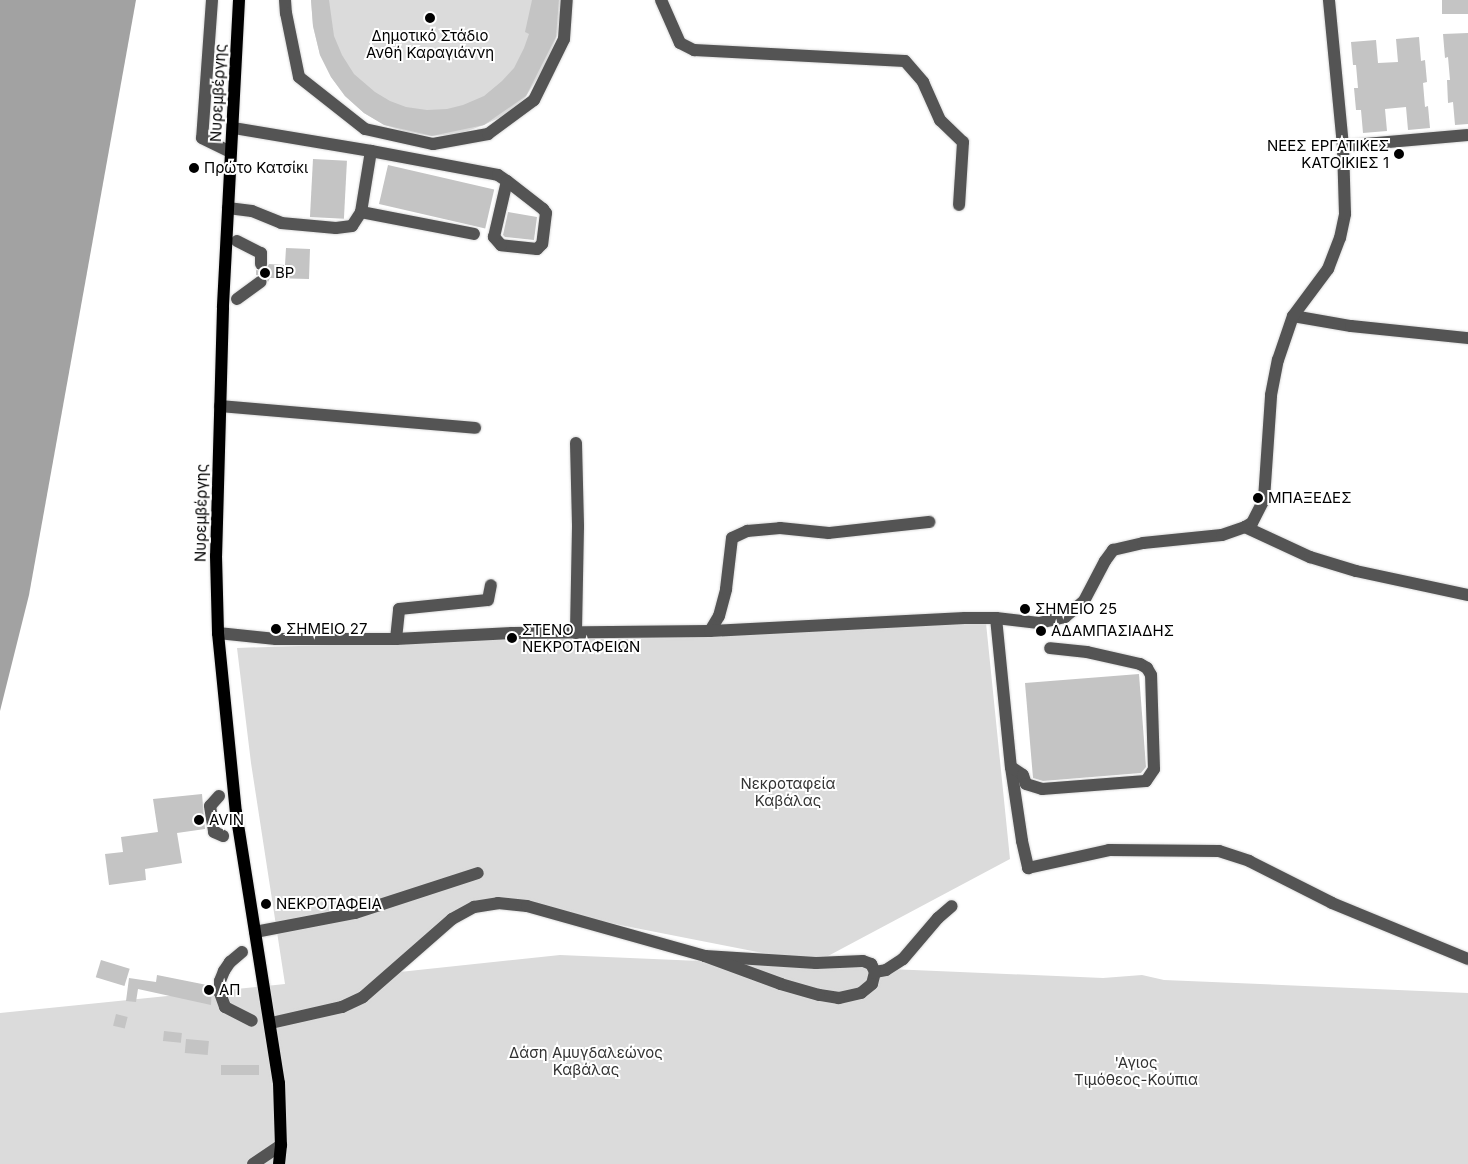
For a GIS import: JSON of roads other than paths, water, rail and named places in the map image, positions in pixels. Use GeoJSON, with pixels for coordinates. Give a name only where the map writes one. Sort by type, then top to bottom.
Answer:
{"type":"FeatureCollection","features":[{"type":"Feature","properties":{"kind":"main road","name":"Νυρεμβέργης"},"geometry":{"type":"LineString","coordinates":[[239,0],[220,406],[216,556],[218,634],[232,782],[279,1083],[281,1145],[279,1164]]}},
{"type":"Feature","properties":{"kind":"street"},"geometry":{"type":"LineString","coordinates":[[212,0],[202,138],[231,152]]}},
{"type":"Feature","properties":{"kind":"street"},"geometry":{"type":"LineString","coordinates":[[285,0],[286,14],[299,77],[365,128],[433,144],[488,134],[534,100],[564,39],[567,0]]}},
{"type":"Feature","properties":{"kind":"street"},"geometry":{"type":"LineString","coordinates":[[661,0],[680,43],[694,50],[905,61],[923,82],[940,120],[963,142],[959,205]]}},
{"type":"Feature","properties":{"kind":"street"},"geometry":{"type":"LineString","coordinates":[[218,634],[276,638],[396,639],[512,633],[710,630],[996,618],[1039,623],[1065,617],[1084,601],[1113,550],[1222,535],[1245,527],[1252,522],[1264,499],[1272,395],[1278,360],[1292,316],[1328,269],[1340,238],[1346,201],[1343,146],[1329,0]]}},
{"type":"Feature","properties":{"kind":"street"},"geometry":{"type":"LineString","coordinates":[[233,128],[498,174],[507,181],[546,213],[542,244],[537,249],[501,245],[494,237],[507,181]]}},
{"type":"Feature","properties":{"kind":"street"},"geometry":{"type":"LineString","coordinates":[[1343,146],[1468,135]]}},
{"type":"Feature","properties":{"kind":"street"},"geometry":{"type":"LineString","coordinates":[[228,208],[252,211],[281,223],[336,228],[352,226],[361,212],[371,151]]}},
{"type":"Feature","properties":{"kind":"street"},"geometry":{"type":"LineString","coordinates":[[361,212],[474,234]]}},
{"type":"Feature","properties":{"kind":"street"},"geometry":{"type":"LineString","coordinates":[[237,241],[261,253],[261,264]]}},
{"type":"Feature","properties":{"kind":"street"},"geometry":{"type":"LineString","coordinates":[[236,299],[260,282]]}},
{"type":"Feature","properties":{"kind":"street"},"geometry":{"type":"LineString","coordinates":[[1292,316],[1351,326],[1468,338]]}},
{"type":"Feature","properties":{"kind":"street"},"geometry":{"type":"LineString","coordinates":[[220,406],[475,428]]}},
{"type":"Feature","properties":{"kind":"street"},"geometry":{"type":"LineString","coordinates":[[576,444],[578,527],[576,633]]}},
{"type":"Feature","properties":{"kind":"street"},"geometry":{"type":"LineString","coordinates":[[710,630],[719,616],[726,589],[732,538],[747,531],[780,528],[829,533],[929,522]]}},
{"type":"Feature","properties":{"kind":"street"},"geometry":{"type":"LineString","coordinates":[[1245,527],[1310,557],[1356,571],[1468,595]]}},
{"type":"Feature","properties":{"kind":"street"},"geometry":{"type":"LineString","coordinates":[[396,639],[399,609],[488,600],[491,585]]}},
{"type":"Feature","properties":{"kind":"street"},"geometry":{"type":"LineString","coordinates":[[996,618],[1011,767],[1028,868],[1109,850],[1219,852],[1249,861],[1332,903],[1468,959]]}},
{"type":"Feature","properties":{"kind":"street"},"geometry":{"type":"LineString","coordinates":[[1011,767],[1023,775],[1026,784],[1042,789],[1146,781],[1154,769],[1151,675],[1147,668],[1140,664],[1087,652],[1050,648]]}},
{"type":"Feature","properties":{"kind":"street"},"geometry":{"type":"LineString","coordinates":[[219,796],[210,806],[214,832],[223,836]]}},
{"type":"Feature","properties":{"kind":"street"},"geometry":{"type":"LineString","coordinates":[[255,932],[356,913],[478,873]]}},
{"type":"Feature","properties":{"kind":"street"},"geometry":{"type":"LineString","coordinates":[[271,1023],[342,1007],[363,997],[452,919],[474,907],[498,903],[527,906],[706,956],[781,984],[819,995],[839,998],[860,992],[872,984],[875,972],[871,964],[863,960],[816,963],[706,956]]}},
{"type":"Feature","properties":{"kind":"street"},"geometry":{"type":"LineString","coordinates":[[875,972],[886,970],[903,959],[938,918],[952,906]]}},
{"type":"Feature","properties":{"kind":"street"},"geometry":{"type":"LineString","coordinates":[[242,952],[224,970],[220,981],[220,993],[225,1007],[252,1021]]}},
{"type":"Feature","properties":{"kind":"street"},"geometry":{"type":"LineString","coordinates":[[253,1164],[281,1145]]}},
{"type":"Feature","properties":{"kind":"place","name":"Δημοτικό Στάδιο Ανθή Καραγιάννη"},"geometry":{"type":"Point","coordinates":[430,18]}},
{"type":"Feature","properties":{"kind":"place","name":"ΝΕΕΣ ΕΡΓΑΤΙΚΕΣ ΚΑΤΟΙΚΙΕΣ 1"},"geometry":{"type":"Point","coordinates":[1399,154]}},
{"type":"Feature","properties":{"kind":"place","name":"Πρώτο Κατσίκι"},"geometry":{"type":"Point","coordinates":[194,168]}},
{"type":"Feature","properties":{"kind":"place","name":"BP"},"geometry":{"type":"Point","coordinates":[265,273]}},
{"type":"Feature","properties":{"kind":"place","name":"ΜΠΑΞΕΔΕΣ"},"geometry":{"type":"Point","coordinates":[1258,498]}},
{"type":"Feature","properties":{"kind":"place","name":"ΣΗΜΕΙΟ 25"},"geometry":{"type":"Point","coordinates":[1025,609]}},
{"type":"Feature","properties":{"kind":"place","name":"ΣΗΜΕΙΟ 27"},"geometry":{"type":"Point","coordinates":[276,629]}},
{"type":"Feature","properties":{"kind":"place","name":"ΑΔΑΜΠΑΣΙΑΔΗΣ"},"geometry":{"type":"Point","coordinates":[1041,631]}},
{"type":"Feature","properties":{"kind":"place","name":"ΣΤΕΝΟ ΝΕΚΡΟΤΑΦΕΙΩΝ"},"geometry":{"type":"Point","coordinates":[512,638]}},
{"type":"Feature","properties":{"kind":"place","name":"AVIN"},"geometry":{"type":"Point","coordinates":[199,820]}},
{"type":"Feature","properties":{"kind":"place","name":"ΝΕΚΡΟΤΑΦΕΙΑ"},"geometry":{"type":"Point","coordinates":[266,904]}},
{"type":"Feature","properties":{"kind":"place","name":"ΑΠ"},"geometry":{"type":"Point","coordinates":[209,990]}},
{"type":"Feature","properties":{"kind":"park label","name":"Νεκροταφεία Καβάλας"},"geometry":{"type":"Point","coordinates":[788,792]}},
{"type":"Feature","properties":{"kind":"park label","name":"Δάση Αμυγδαλεώνος Καβάλας"},"geometry":{"type":"Point","coordinates":[586,1060]}},
{"type":"Feature","properties":{"kind":"park label","name":"'Αγιος Τιμόθεος-Κούπια"},"geometry":{"type":"Point","coordinates":[1136,1070]}}]}
